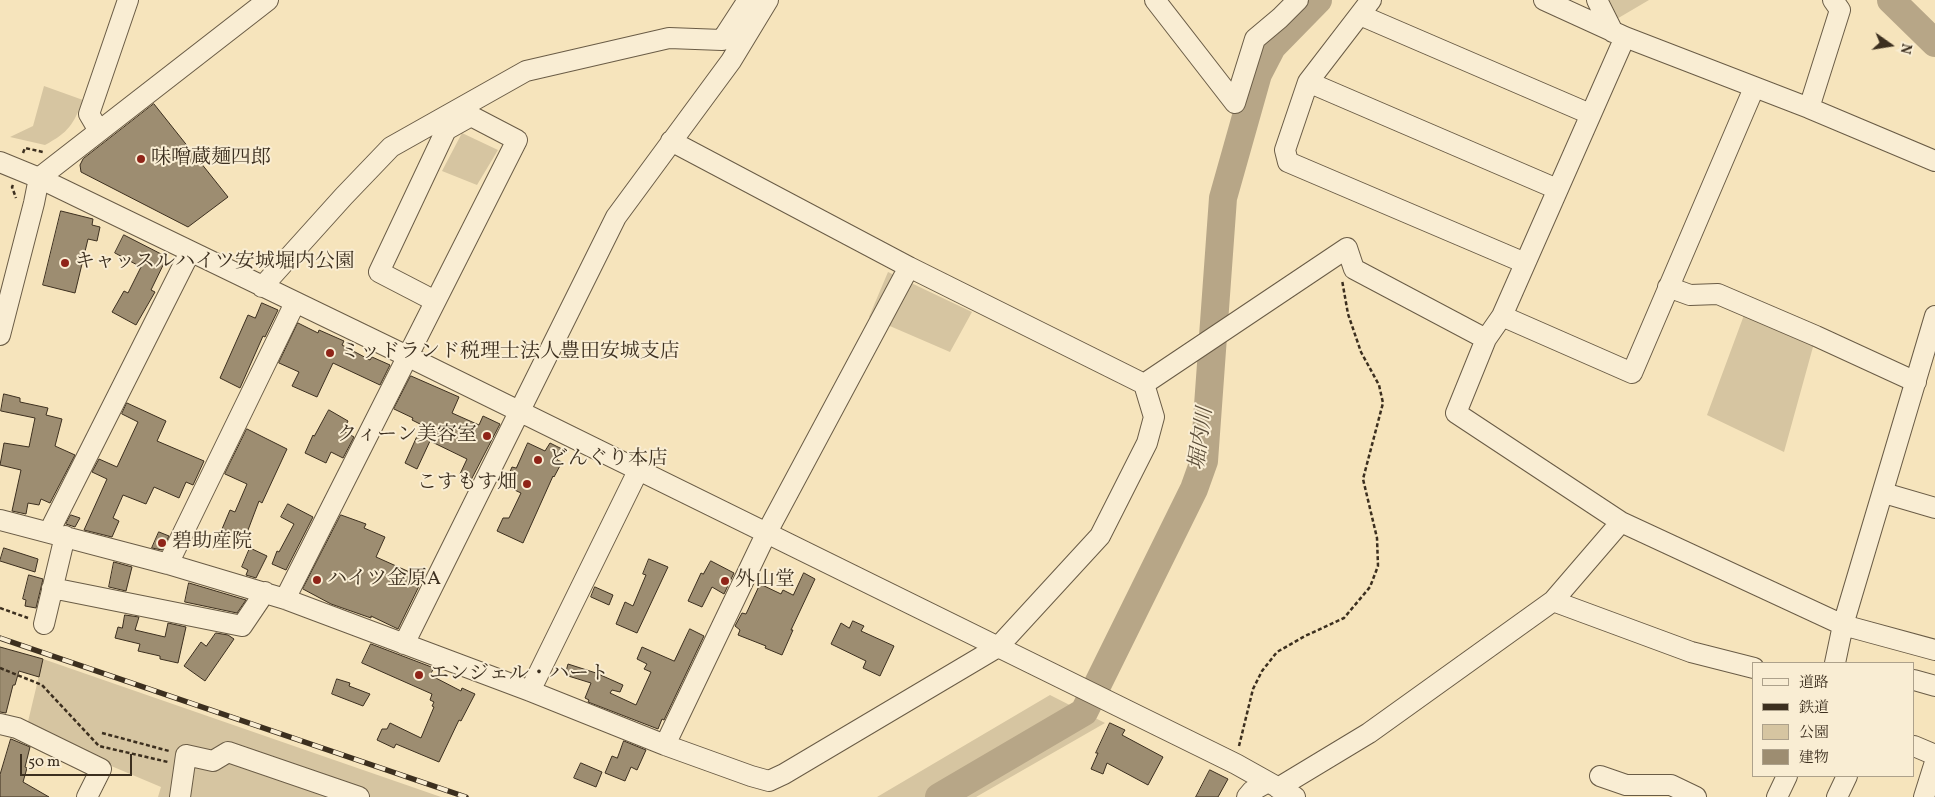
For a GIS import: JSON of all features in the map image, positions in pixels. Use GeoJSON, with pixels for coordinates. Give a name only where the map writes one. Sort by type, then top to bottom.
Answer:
{"type":"FeatureCollection","features":[{"type":"Feature","properties":{"kind":"street"},"geometry":{"type":"LineString","coordinates":[[99,131],[89,114],[128,0]]}},
{"type":"Feature","properties":{"kind":"street"},"geometry":{"type":"LineString","coordinates":[[0,335],[39,178],[268,0]]}},
{"type":"Feature","properties":{"kind":"street"},"geometry":{"type":"LineString","coordinates":[[262,287],[344,196],[391,148],[526,71],[669,38],[722,40],[748,0]]}},
{"type":"Feature","properties":{"kind":"street"},"geometry":{"type":"LineString","coordinates":[[404,644],[616,217],[731,61],[768,0]]}},
{"type":"Feature","properties":{"kind":"street"},"geometry":{"type":"LineString","coordinates":[[1155,0],[1235,103],[1255,39],[1298,0]]}},
{"type":"Feature","properties":{"kind":"street"},"geometry":{"type":"LineString","coordinates":[[1544,0],[1619,34],[1809,108],[1935,161]]}},
{"type":"Feature","properties":{"kind":"street"},"geometry":{"type":"LineString","coordinates":[[1597,0],[1619,34]]}},
{"type":"Feature","properties":{"kind":"street"},"geometry":{"type":"LineString","coordinates":[[1809,108],[1840,10],[1833,0]]}},
{"type":"Feature","properties":{"kind":"street"},"geometry":{"type":"LineString","coordinates":[[1525,263],[1288,162],[1285,150],[1308,82],[1365,7],[1590,114]]}},
{"type":"Feature","properties":{"kind":"street"},"geometry":{"type":"LineString","coordinates":[[1619,34],[1590,114],[1502,316],[1486,339],[1456,413],[1622,522],[1843,625],[1935,650]]}},
{"type":"Feature","properties":{"kind":"street"},"geometry":{"type":"LineString","coordinates":[[1308,82],[1557,189]]}},
{"type":"Feature","properties":{"kind":"street"},"geometry":{"type":"LineString","coordinates":[[1502,316],[1632,373],[1754,88]]}},
{"type":"Feature","properties":{"kind":"street"},"geometry":{"type":"LineString","coordinates":[[285,599],[517,140],[471,116],[446,130],[379,272],[435,301]]}},
{"type":"Feature","properties":{"kind":"street"},"geometry":{"type":"LineString","coordinates":[[0,520],[168,564],[265,592],[530,691],[665,745],[769,781],[998,647],[1100,536],[1147,443],[1154,418],[1144,384],[909,267],[671,141]]}},
{"type":"Feature","properties":{"kind":"street"},"geometry":{"type":"LineString","coordinates":[[0,162],[39,178],[407,356],[1236,764],[1280,789]]}},
{"type":"Feature","properties":{"kind":"street"},"geometry":{"type":"LineString","coordinates":[[1144,384],[1347,248],[1354,269],[1486,339]]}},
{"type":"Feature","properties":{"kind":"street"},"geometry":{"type":"LineString","coordinates":[[44,624],[52,588],[57,534],[190,252]]}},
{"type":"Feature","properties":{"kind":"street"},"geometry":{"type":"LineString","coordinates":[[665,745],[766,534],[909,267]]}},
{"type":"Feature","properties":{"kind":"street"},"geometry":{"type":"LineString","coordinates":[[1668,287],[1690,295],[1718,294],[1916,382]]}},
{"type":"Feature","properties":{"kind":"street"},"geometry":{"type":"LineString","coordinates":[[168,564],[295,303]]}},
{"type":"Feature","properties":{"kind":"street"},"geometry":{"type":"LineString","coordinates":[[1842,662],[1843,625],[1884,493],[1935,316]]}},
{"type":"Feature","properties":{"kind":"street"},"geometry":{"type":"LineString","coordinates":[[530,691],[638,471]]}},
{"type":"Feature","properties":{"kind":"street"},"geometry":{"type":"LineString","coordinates":[[1884,493],[1935,508]]}},
{"type":"Feature","properties":{"kind":"street"},"geometry":{"type":"LineString","coordinates":[[1247,797],[1252,791],[1280,789],[1369,733],[1553,601],[1622,522]]}},
{"type":"Feature","properties":{"kind":"street"},"geometry":{"type":"LineString","coordinates":[[52,588],[242,626],[265,592]]}},
{"type":"Feature","properties":{"kind":"street"},"geometry":{"type":"LineString","coordinates":[[1553,601],[1691,652],[1752,667]]}},
{"type":"Feature","properties":{"kind":"street"},"geometry":{"type":"LineString","coordinates":[[1915,680],[1935,686]]}},
{"type":"Feature","properties":{"kind":"street"},"geometry":{"type":"LineString","coordinates":[[0,724],[17,728],[101,769],[87,797]]}},
{"type":"Feature","properties":{"kind":"street"},"geometry":{"type":"LineString","coordinates":[[1915,746],[1935,755]]}},
{"type":"Feature","properties":{"kind":"street"},"geometry":{"type":"LineString","coordinates":[[180,797],[179,759],[186,755],[213,761],[228,752],[359,797]]}},
{"type":"Feature","properties":{"kind":"street"},"geometry":{"type":"LineString","coordinates":[[1924,797],[1935,762]]}},
{"type":"Feature","properties":{"kind":"street"},"geometry":{"type":"LineString","coordinates":[[1600,776],[1626,785],[1671,785],[1696,797]]}},
{"type":"Feature","properties":{"kind":"street"},"geometry":{"type":"LineString","coordinates":[[1777,797],[1787,777]]}},
{"type":"Feature","properties":{"kind":"street"},"geometry":{"type":"LineString","coordinates":[[1837,797],[1847,777]]}},
{"type":"Feature","properties":{"kind":"path"},"geometry":{"type":"LineString","coordinates":[[1236,764],[1253,689],[1262,671],[1277,652],[1305,636],[1344,618],[1370,587],[1378,566],[1377,538],[1362,480],[1383,404],[1380,385],[1361,352],[1348,314],[1340,270],[1354,269]]}},
{"type":"Feature","properties":{"kind":"path"},"geometry":{"type":"LineString","coordinates":[[0,668],[42,685],[99,746],[179,759]]}},
{"type":"Feature","properties":{"kind":"path"},"geometry":{"type":"LineString","coordinates":[[102,734],[179,759]]}},
{"type":"Feature","properties":{"kind":"green space"},"geometry":{"type":"Polygon","coordinates":[[[1606,0],[1649,0],[1615,20],[1606,0]]]}},
{"type":"Feature","properties":{"kind":"green space"},"geometry":{"type":"Polygon","coordinates":[[[44,86],[83,100],[73,122],[65,132],[45,145],[10,137],[33,126],[44,86]]]}},
{"type":"Feature","properties":{"kind":"green space"},"geometry":{"type":"Polygon","coordinates":[[[462,133],[498,150],[477,185],[442,171],[462,133]]]}},
{"type":"Feature","properties":{"kind":"green space"},"geometry":{"type":"Polygon","coordinates":[[[888,272],[972,312],[950,352],[869,317],[888,272]]]}},
{"type":"Feature","properties":{"kind":"green space"},"geometry":{"type":"Polygon","coordinates":[[[1747,307],[1816,336],[1784,452],[1707,415],[1747,307]]]}},
{"type":"Feature","properties":{"kind":"green space"},"geometry":{"type":"Polygon","coordinates":[[[43,659],[441,797],[158,797],[161,787],[26,730],[43,659]]]}},
{"type":"Feature","properties":{"kind":"green space"},"geometry":{"type":"Polygon","coordinates":[[[1050,695],[1105,723],[976,797],[877,797],[1050,695]]]}},
{"type":"Feature","properties":{"kind":"building","name":"味噌蔵麺四郎"},"geometry":{"type":"Polygon","coordinates":[[[154,104],[228,197],[188,227],[81,172],[80,165],[83,159],[154,104]]]}},
{"type":"Feature","properties":{"kind":"building","name":"キャッスルハイツ安城堀内公園"},"geometry":{"type":"Polygon","coordinates":[[[61,211],[93,219],[92,225],[100,227],[97,241],[88,239],[75,293],[43,285],[61,211]]]}},
{"type":"Feature","properties":{"kind":"building"},"geometry":{"type":"Polygon","coordinates":[[[124,235],[167,257],[151,290],[155,292],[136,325],[112,312],[124,291],[128,293],[141,267],[115,253],[124,235]]]}},
{"type":"Feature","properties":{"kind":"building"},"geometry":{"type":"Polygon","coordinates":[[[262,303],[278,310],[265,337],[263,336],[240,388],[220,378],[248,315],[255,318],[262,303]]]}},
{"type":"Feature","properties":{"kind":"building"},"geometry":{"type":"Polygon","coordinates":[[[298,323],[318,333],[319,330],[344,341],[342,345],[370,360],[372,357],[390,365],[380,385],[333,363],[317,397],[292,386],[299,372],[279,363],[298,323]]]}},
{"type":"Feature","properties":{"kind":"building"},"geometry":{"type":"Polygon","coordinates":[[[411,376],[459,397],[452,413],[479,425],[483,416],[500,424],[471,480],[460,474],[467,459],[430,441],[417,469],[405,463],[422,425],[412,420],[413,418],[394,409],[411,376]]]}},
{"type":"Feature","properties":{"kind":"building"},"geometry":{"type":"Polygon","coordinates":[[[4,394],[20,398],[20,402],[48,408],[46,415],[62,419],[55,446],[75,455],[50,503],[41,499],[39,505],[28,503],[26,514],[12,511],[21,470],[0,465],[4,443],[29,447],[35,418],[1,411],[4,394]]]}},
{"type":"Feature","properties":{"kind":"building"},"geometry":{"type":"Polygon","coordinates":[[[127,403],[166,421],[157,441],[204,461],[193,485],[186,482],[179,498],[154,487],[146,504],[123,495],[113,518],[119,521],[112,537],[84,530],[107,479],[92,472],[99,459],[117,467],[138,422],[122,414],[127,403]]]}},
{"type":"Feature","properties":{"kind":"building"},"geometry":{"type":"Polygon","coordinates":[[[329,410],[348,421],[343,431],[354,437],[343,458],[331,452],[326,463],[305,453],[313,435],[329,410]]]}},
{"type":"Feature","properties":{"kind":"building"},"geometry":{"type":"Polygon","coordinates":[[[247,429],[287,449],[262,503],[259,501],[245,538],[222,529],[230,510],[235,512],[247,484],[225,474],[247,429]]]}},
{"type":"Feature","properties":{"kind":"building"},"geometry":{"type":"Polygon","coordinates":[[[528,443],[545,451],[550,443],[562,449],[557,460],[562,462],[553,476],[523,543],[497,531],[503,518],[509,518],[521,493],[504,485],[512,467],[516,468],[528,443]]]}},
{"type":"Feature","properties":{"kind":"building"},"geometry":{"type":"Polygon","coordinates":[[[288,504],[313,517],[286,570],[272,564],[277,551],[279,552],[294,524],[281,517],[288,504]]]}},
{"type":"Feature","properties":{"kind":"building"},"geometry":{"type":"Polygon","coordinates":[[[71,515],[80,518],[75,527],[66,524],[71,515]]]}},
{"type":"Feature","properties":{"kind":"building"},"geometry":{"type":"Polygon","coordinates":[[[341,515],[366,524],[364,528],[385,537],[376,557],[423,578],[398,629],[371,616],[371,618],[331,604],[303,589],[341,515]]]}},
{"type":"Feature","properties":{"kind":"building","name":"碧助産院"},"geometry":{"type":"Polygon","coordinates":[[[159,532],[169,536],[162,550],[152,548],[159,532]]]}},
{"type":"Feature","properties":{"kind":"building"},"geometry":{"type":"Polygon","coordinates":[[[4,548],[38,559],[35,572],[0,561],[4,548]]]}},
{"type":"Feature","properties":{"kind":"building"},"geometry":{"type":"Polygon","coordinates":[[[250,548],[267,556],[256,578],[246,575],[248,570],[242,567],[250,548]]]}},
{"type":"Feature","properties":{"kind":"building"},"geometry":{"type":"Polygon","coordinates":[[[649,559],[668,567],[637,633],[616,624],[625,602],[633,606],[646,575],[643,574],[649,559]]]}},
{"type":"Feature","properties":{"kind":"building"},"geometry":{"type":"Polygon","coordinates":[[[711,561],[734,573],[724,594],[712,587],[702,607],[688,601],[701,573],[703,574],[711,561]]]}},
{"type":"Feature","properties":{"kind":"building"},"geometry":{"type":"Polygon","coordinates":[[[114,562],[132,567],[126,591],[109,587],[114,562]]]}},
{"type":"Feature","properties":{"kind":"building"},"geometry":{"type":"Polygon","coordinates":[[[804,573],[815,579],[791,630],[793,630],[782,655],[765,648],[766,646],[738,635],[740,630],[735,626],[742,613],[746,614],[760,584],[781,594],[783,590],[793,595],[804,573]]]}},
{"type":"Feature","properties":{"kind":"building"},"geometry":{"type":"Polygon","coordinates":[[[29,575],[43,579],[36,608],[25,606],[26,600],[23,599],[29,575]]]}},
{"type":"Feature","properties":{"kind":"building"},"geometry":{"type":"Polygon","coordinates":[[[189,583],[246,600],[237,613],[185,602],[189,583]]]}},
{"type":"Feature","properties":{"kind":"building"},"geometry":{"type":"Polygon","coordinates":[[[595,587],[613,595],[609,605],[591,597],[595,587]]]}},
{"type":"Feature","properties":{"kind":"building"},"geometry":{"type":"Polygon","coordinates":[[[125,615],[139,617],[135,630],[165,637],[168,623],[186,627],[178,663],[160,659],[160,656],[138,651],[140,644],[115,638],[118,627],[122,628],[125,615]]]}},
{"type":"Feature","properties":{"kind":"building"},"geometry":{"type":"Polygon","coordinates":[[[853,621],[864,626],[861,631],[894,646],[880,676],[863,668],[866,661],[831,644],[841,623],[849,628],[853,621]]]}},
{"type":"Feature","properties":{"kind":"building"},"geometry":{"type":"Polygon","coordinates":[[[690,629],[704,636],[658,729],[588,702],[589,700],[585,698],[591,683],[565,675],[568,664],[596,673],[623,685],[620,692],[612,690],[610,693],[636,705],[651,672],[644,669],[647,664],[637,659],[642,647],[674,661],[690,629]]]}},
{"type":"Feature","properties":{"kind":"building"},"geometry":{"type":"Polygon","coordinates":[[[216,633],[228,635],[234,639],[205,681],[184,666],[201,642],[206,646],[216,633]]]}},
{"type":"Feature","properties":{"kind":"building"},"geometry":{"type":"Polygon","coordinates":[[[371,644],[434,668],[430,675],[461,691],[462,688],[475,694],[461,721],[459,720],[439,762],[396,744],[394,748],[377,740],[382,729],[387,729],[390,723],[421,738],[434,707],[432,706],[434,702],[430,700],[432,694],[362,663],[371,644]]]}},
{"type":"Feature","properties":{"kind":"building"},"geometry":{"type":"Polygon","coordinates":[[[0,647],[43,659],[39,677],[19,671],[15,685],[13,685],[6,713],[0,712],[0,647]]]}},
{"type":"Feature","properties":{"kind":"building"},"geometry":{"type":"Polygon","coordinates":[[[337,679],[350,683],[349,686],[370,694],[363,706],[332,694],[337,679]]]}},
{"type":"Feature","properties":{"kind":"building"},"geometry":{"type":"Polygon","coordinates":[[[1110,723],[1125,730],[1122,735],[1163,757],[1148,785],[1107,763],[1103,774],[1091,769],[1110,723]]]}},
{"type":"Feature","properties":{"kind":"building"},"geometry":{"type":"Polygon","coordinates":[[[11,739],[30,747],[23,782],[49,797],[0,797],[0,775],[11,739]]]}},
{"type":"Feature","properties":{"kind":"building"},"geometry":{"type":"Polygon","coordinates":[[[624,741],[646,750],[637,770],[631,767],[625,781],[605,773],[612,756],[617,758],[624,741]]]}},
{"type":"Feature","properties":{"kind":"building"},"geometry":{"type":"Polygon","coordinates":[[[581,763],[602,772],[596,787],[574,778],[581,763]]]}},
{"type":"Feature","properties":{"kind":"building"},"geometry":{"type":"Polygon","coordinates":[[[1210,770],[1228,779],[1218,797],[1196,797],[1210,770]]]}},
{"type":"Feature","properties":{"kind":"waterway","name":"堀内川"},"geometry":{"type":"LineString","coordinates":[[939,797],[1084,712],[1194,489],[1204,461],[1223,198],[1258,74],[1272,47],[1318,0]]}},
{"type":"Feature","properties":{"kind":"waterway","name":"堀内川"},"geometry":{"type":"LineString","coordinates":[[1891,0],[1935,43]]}},
{"type":"Feature","properties":{"kind":"railway"},"geometry":{"type":"LineString","coordinates":[[0,638],[466,797]]}},
{"type":"Feature","properties":{"kind":"place","name":"味噌蔵麺四郎"},"geometry":{"type":"Point","coordinates":[141,159]}},
{"type":"Feature","properties":{"kind":"place","name":"キャッスルハイツ安城堀内公園"},"geometry":{"type":"Point","coordinates":[65,263]}},
{"type":"Feature","properties":{"kind":"place","name":"ミッドランド税理士法人豊田安城支店"},"geometry":{"type":"Point","coordinates":[330,353]}},
{"type":"Feature","properties":{"kind":"place","name":"クィーン美容室"},"geometry":{"type":"Point","coordinates":[487,436]}},
{"type":"Feature","properties":{"kind":"place","name":"どんぐり本店"},"geometry":{"type":"Point","coordinates":[538,460]}},
{"type":"Feature","properties":{"kind":"place","name":"こすもす畑"},"geometry":{"type":"Point","coordinates":[527,484]}},
{"type":"Feature","properties":{"kind":"place","name":"碧助産院"},"geometry":{"type":"Point","coordinates":[162,543]}},
{"type":"Feature","properties":{"kind":"place","name":"ハイツ金原A"},"geometry":{"type":"Point","coordinates":[317,580]}},
{"type":"Feature","properties":{"kind":"place","name":"外山堂"},"geometry":{"type":"Point","coordinates":[725,581]}},
{"type":"Feature","properties":{"kind":"place","name":"エンジェル・ハート"},"geometry":{"type":"Point","coordinates":[419,675]}}]}
